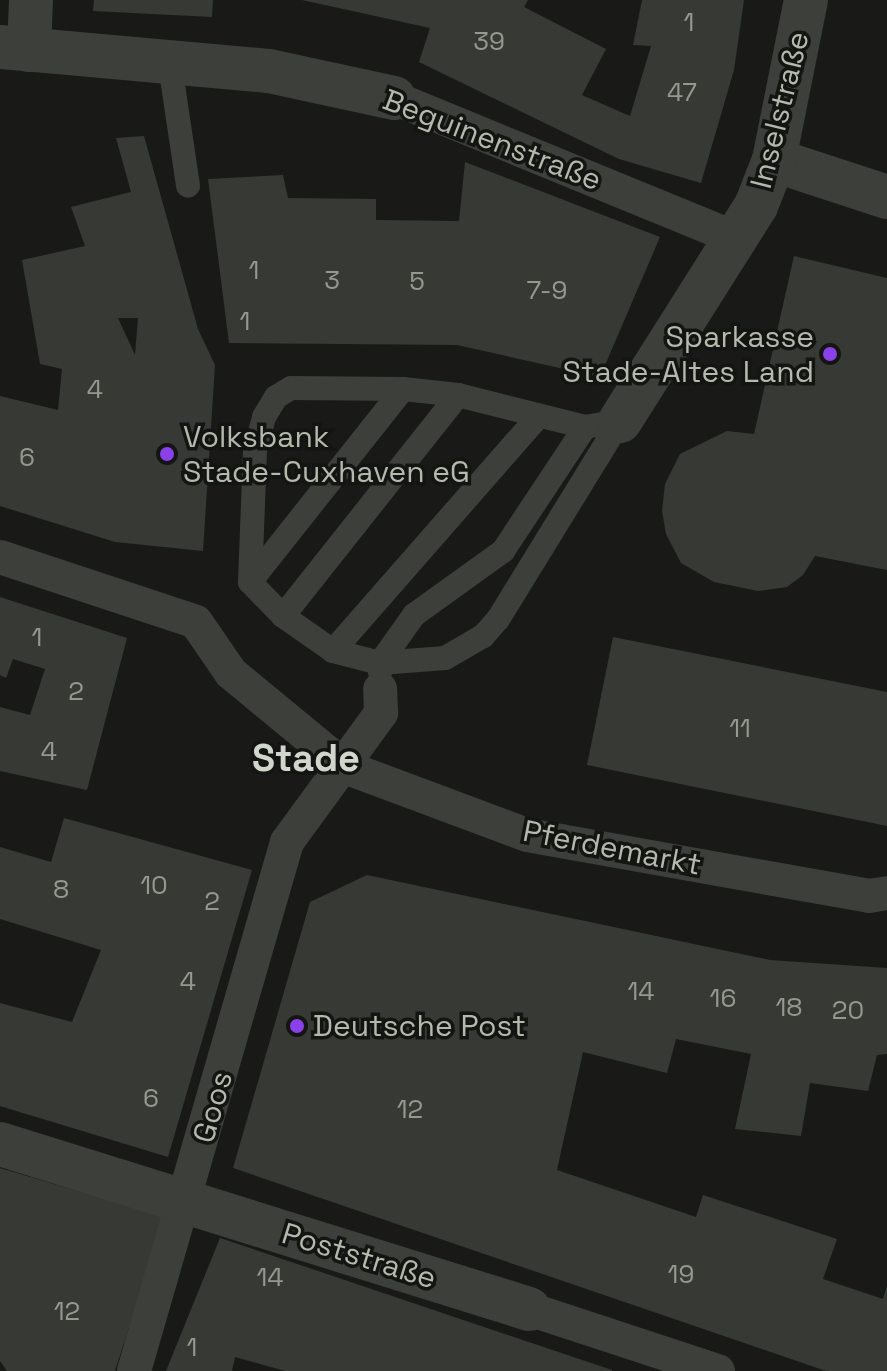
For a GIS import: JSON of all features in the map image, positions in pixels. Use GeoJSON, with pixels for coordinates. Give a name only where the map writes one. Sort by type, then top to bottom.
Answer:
{"type":"FeatureCollection","features":[{"type":"Feature","properties":{"kind":"street"},"geometry":{"type":"LineString","coordinates":[[15,49],[31,0]]}},
{"type":"Feature","properties":{"kind":"street","name":"Inselstraße"},"geometry":{"type":"LineString","coordinates":[[603,424],[737,239],[774,160],[806,0]]}},
{"type":"Feature","properties":{"kind":"street","name":"Beguinenstraße"},"geometry":{"type":"LineString","coordinates":[[15,49],[170,65],[269,71],[394,98],[737,239]]}},
{"type":"Feature","properties":{"kind":"street"},"geometry":{"type":"LineString","coordinates":[[774,160],[887,197]]}},
{"type":"Feature","properties":{"kind":"street","name":"Pferdemarkt"},"geometry":{"type":"LineString","coordinates":[[0,557],[196,622],[231,673],[345,767],[527,835],[869,896],[887,893]]}},
{"type":"Feature","properties":{"kind":"street"},"geometry":{"type":"LineString","coordinates":[[345,767],[381,713],[380,676]]}},
{"type":"Feature","properties":{"kind":"street","name":"Goos"},"geometry":{"type":"LineString","coordinates":[[134,1371],[186,1202],[287,842],[345,767]]}},
{"type":"Feature","properties":{"kind":"street","name":"Poststraße"},"geometry":{"type":"LineString","coordinates":[[0,1144],[718,1371]]}},
{"type":"Feature","properties":{"kind":"lane"},"geometry":{"type":"LineString","coordinates":[[170,65],[188,186]]}},
{"type":"Feature","properties":{"kind":"lane"},"geometry":{"type":"LineString","coordinates":[[291,388],[403,389],[458,395],[539,416],[603,424],[498,619],[483,636],[445,658],[380,676],[333,651],[283,616],[250,582],[255,451],[276,397],[291,388]]}},
{"type":"Feature","properties":{"kind":"lane"},"geometry":{"type":"LineString","coordinates":[[250,582],[403,389]]}},
{"type":"Feature","properties":{"kind":"lane"},"geometry":{"type":"LineString","coordinates":[[283,616],[458,395]]}},
{"type":"Feature","properties":{"kind":"lane"},"geometry":{"type":"LineString","coordinates":[[333,651],[539,416]]}},
{"type":"Feature","properties":{"kind":"lane"},"geometry":{"type":"LineString","coordinates":[[380,676],[414,615],[503,551],[603,424]]}},
{"type":"Feature","properties":{"kind":"building"},"geometry":{"type":"Polygon","coordinates":[[[94,0],[213,0],[212,17],[93,11],[94,0]]]}},
{"type":"Feature","properties":{"kind":"building"},"geometry":{"type":"Polygon","coordinates":[[[302,0],[528,0],[524,7],[606,49],[582,95],[630,116],[651,46],[633,45],[642,0],[744,0],[734,70],[701,183],[619,159],[419,62],[430,28],[302,0]]]}},
{"type":"Feature","properties":{"kind":"building"},"geometry":{"type":"Polygon","coordinates":[[[144,136],[198,329],[215,365],[203,551],[115,542],[0,506],[0,396],[58,410],[62,369],[40,364],[22,260],[85,246],[71,207],[131,192],[116,138],[144,136]],[[118,318],[135,355],[138,318],[118,318]]]}},
{"type":"Feature","properties":{"kind":"building"},"geometry":{"type":"Polygon","coordinates":[[[465,162],[660,237],[600,377],[457,345],[229,343],[208,179],[283,175],[288,198],[376,199],[376,220],[459,221],[465,162]]]}},
{"type":"Feature","properties":{"kind":"building","name":"Sparkasse Stade-Altes Land"},"geometry":{"type":"Polygon","coordinates":[[[794,256],[887,278],[887,570],[815,556],[803,575],[787,587],[758,591],[714,582],[681,563],[666,534],[662,511],[665,484],[680,454],[727,431],[754,434],[794,256]]]}},
{"type":"Feature","properties":{"kind":"building"},"geometry":{"type":"Polygon","coordinates":[[[0,597],[127,638],[87,790],[0,771],[0,707],[30,715],[45,669],[13,659],[6,678],[0,675],[0,597]]]}},
{"type":"Feature","properties":{"kind":"building"},"geometry":{"type":"Polygon","coordinates":[[[613,637],[887,692],[887,826],[587,765],[613,637]]]}},
{"type":"Feature","properties":{"kind":"building"},"geometry":{"type":"Polygon","coordinates":[[[64,818],[252,870],[168,1157],[0,1106],[0,1003],[72,1022],[101,950],[0,919],[0,847],[51,862],[64,818]]]}},
{"type":"Feature","properties":{"kind":"building"},"geometry":{"type":"Polygon","coordinates":[[[367,875],[770,960],[887,968],[887,1054],[877,1055],[868,1091],[810,1083],[801,1136],[735,1129],[751,1054],[676,1039],[667,1073],[583,1052],[557,1170],[696,1217],[703,1195],[837,1239],[823,1279],[883,1299],[887,1286],[887,1371],[826,1371],[233,1168],[310,902],[367,875]]]}},
{"type":"Feature","properties":{"kind":"building"},"geometry":{"type":"Polygon","coordinates":[[[0,1168],[165,1217],[115,1371],[7,1371],[0,1361],[0,1168]]]}},
{"type":"Feature","properties":{"kind":"building"},"geometry":{"type":"Polygon","coordinates":[[[220,1238],[612,1371],[285,1371],[235,1357],[232,1371],[166,1371],[220,1238]]]}},
{"type":"Feature","properties":{"kind":"place","name":"Sparkasse Stade-Altes Land"},"geometry":{"type":"Point","coordinates":[830,354]}},
{"type":"Feature","properties":{"kind":"place","name":"Volksbank Stade-Cuxhaven eG"},"geometry":{"type":"Point","coordinates":[167,454]}},
{"type":"Feature","properties":{"kind":"place","name":"Deutsche Post"},"geometry":{"type":"Point","coordinates":[297,1026]}},
{"type":"Feature","properties":{"kind":"district","name":"Stade"},"geometry":{"type":"Point","coordinates":[306,759]}}]}
